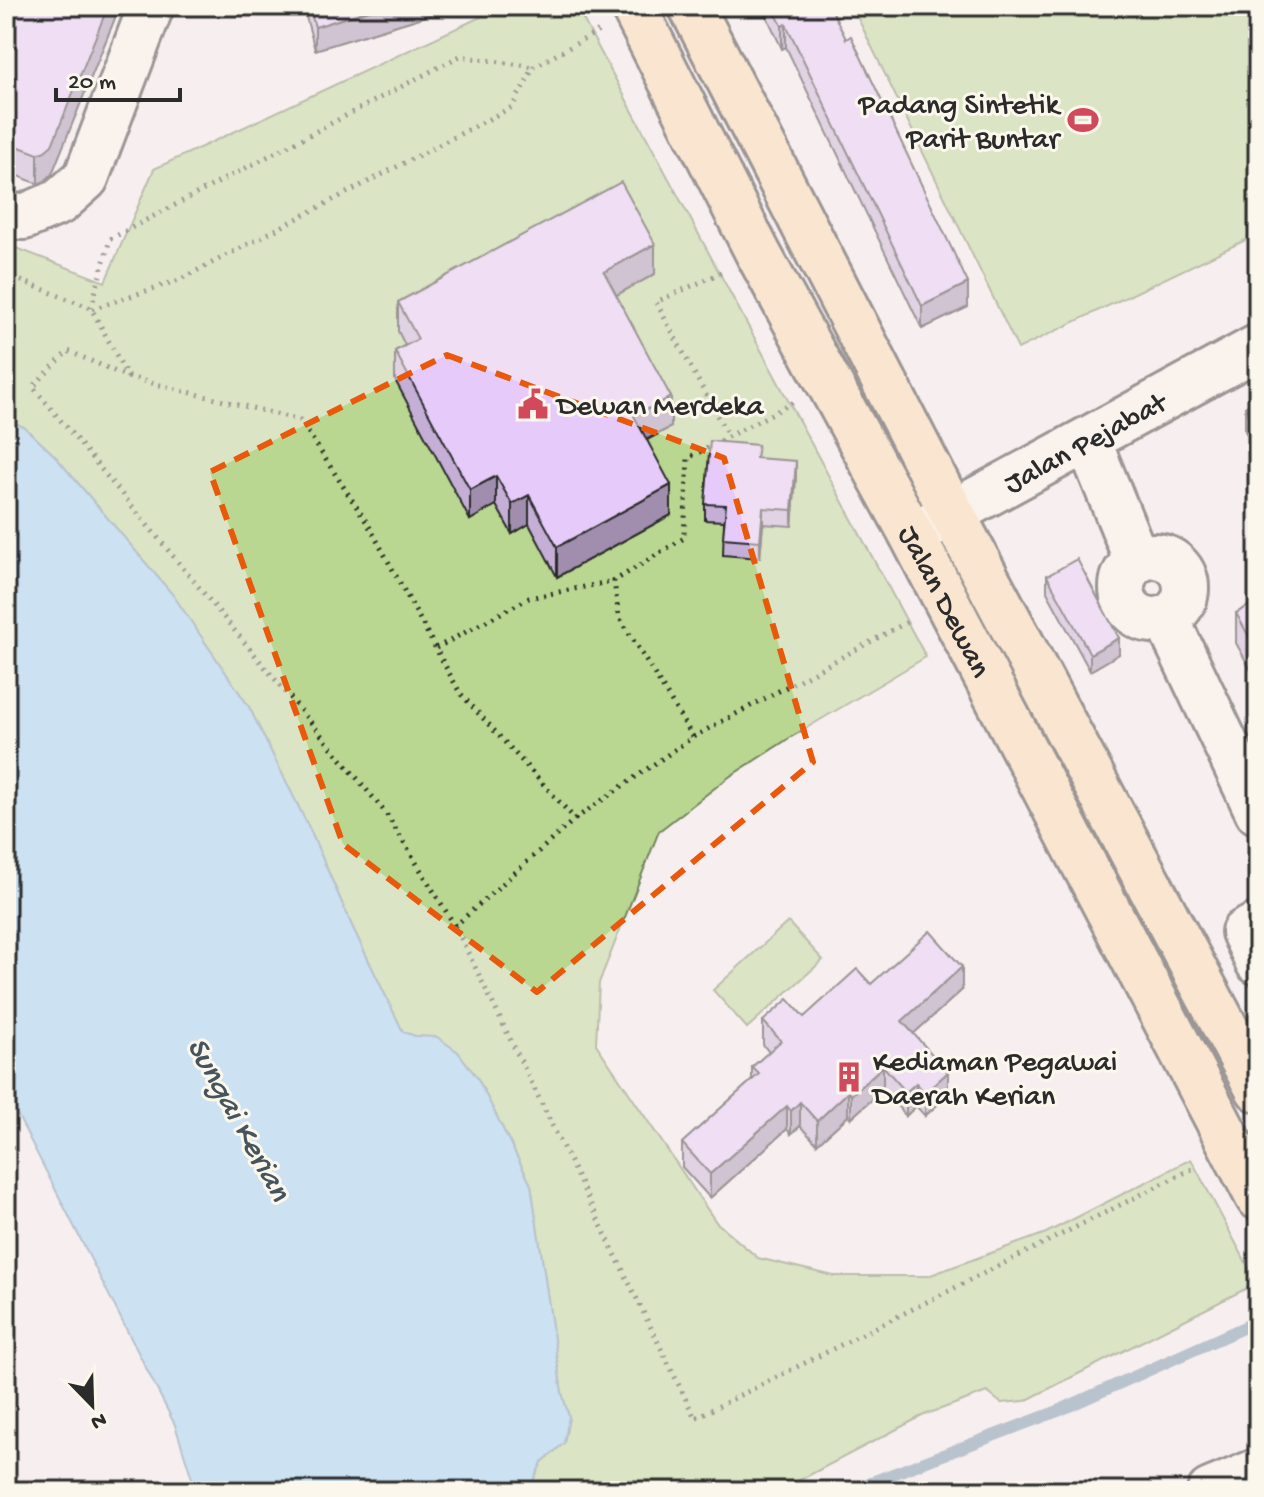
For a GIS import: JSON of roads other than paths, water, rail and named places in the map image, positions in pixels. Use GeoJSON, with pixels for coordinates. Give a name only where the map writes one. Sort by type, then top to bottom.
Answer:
{"type":"FeatureCollection","features":[{"type":"Feature","properties":{"kind":"main road","name":"Jalan Dewan"},"geometry":{"type":"LineString","coordinates":[[691,6],[952,513],[1258,1089]]}},
{"type":"Feature","properties":{"kind":"main road","name":"Jalan Dewan"},"geometry":{"type":"LineString","coordinates":[[616,19],[758,253],[912,535],[1258,1197]]}},
{"type":"Feature","properties":{"kind":"main road"},"geometry":{"type":"LineString","coordinates":[[758,253],[806,229]]}},
{"type":"Feature","properties":{"kind":"street"},"geometry":{"type":"LineString","coordinates":[[6,216],[24,217],[59,202],[86,178],[151,6]]}},
{"type":"Feature","properties":{"kind":"street","name":"Jalan Pejabat"},"geometry":{"type":"LineString","coordinates":[[912,535],[1258,347]]}},
{"type":"Feature","properties":{"kind":"street"},"geometry":{"type":"LineString","coordinates":[[1088,440],[1137,561],[1125,575],[1122,594],[1126,603],[1131,611],[1148,620],[1166,618],[1258,812]]}},
{"type":"Feature","properties":{"kind":"street"},"geometry":{"type":"LineString","coordinates":[[1258,925],[1244,932],[1258,962]]}},
{"type":"Feature","properties":{"kind":"street"},"geometry":{"type":"LineString","coordinates":[[1210,1491],[1258,1471]]}},
{"type":"Feature","properties":{"kind":"water","name":"Sungai Kerian"},"geometry":{"type":"Polygon","coordinates":[[[6,419],[24,427],[54,455],[173,595],[249,707],[310,830],[403,1032],[437,1037],[458,1052],[478,1079],[531,1185],[562,1393],[569,1417],[564,1443],[542,1462],[528,1491],[196,1491],[175,1425],[6,1098],[6,419]]]}},
{"type":"Feature","properties":{"kind":"waterway"},"geometry":{"type":"LineString","coordinates":[[848,1491],[1058,1411],[1258,1321]]}},
{"type":"Feature","properties":{"kind":"place","name":"Padang Sintetik Parit Buntar"},"geometry":{"type":"Point","coordinates":[1083,120]}},
{"type":"Feature","properties":{"kind":"place","name":"Dewan Merdeka"},"geometry":{"type":"Point","coordinates":[533,404]}},
{"type":"Feature","properties":{"kind":"place","name":"Kediaman Pegawai Daerah Kerian"},"geometry":{"type":"Point","coordinates":[849,1077]}}]}
